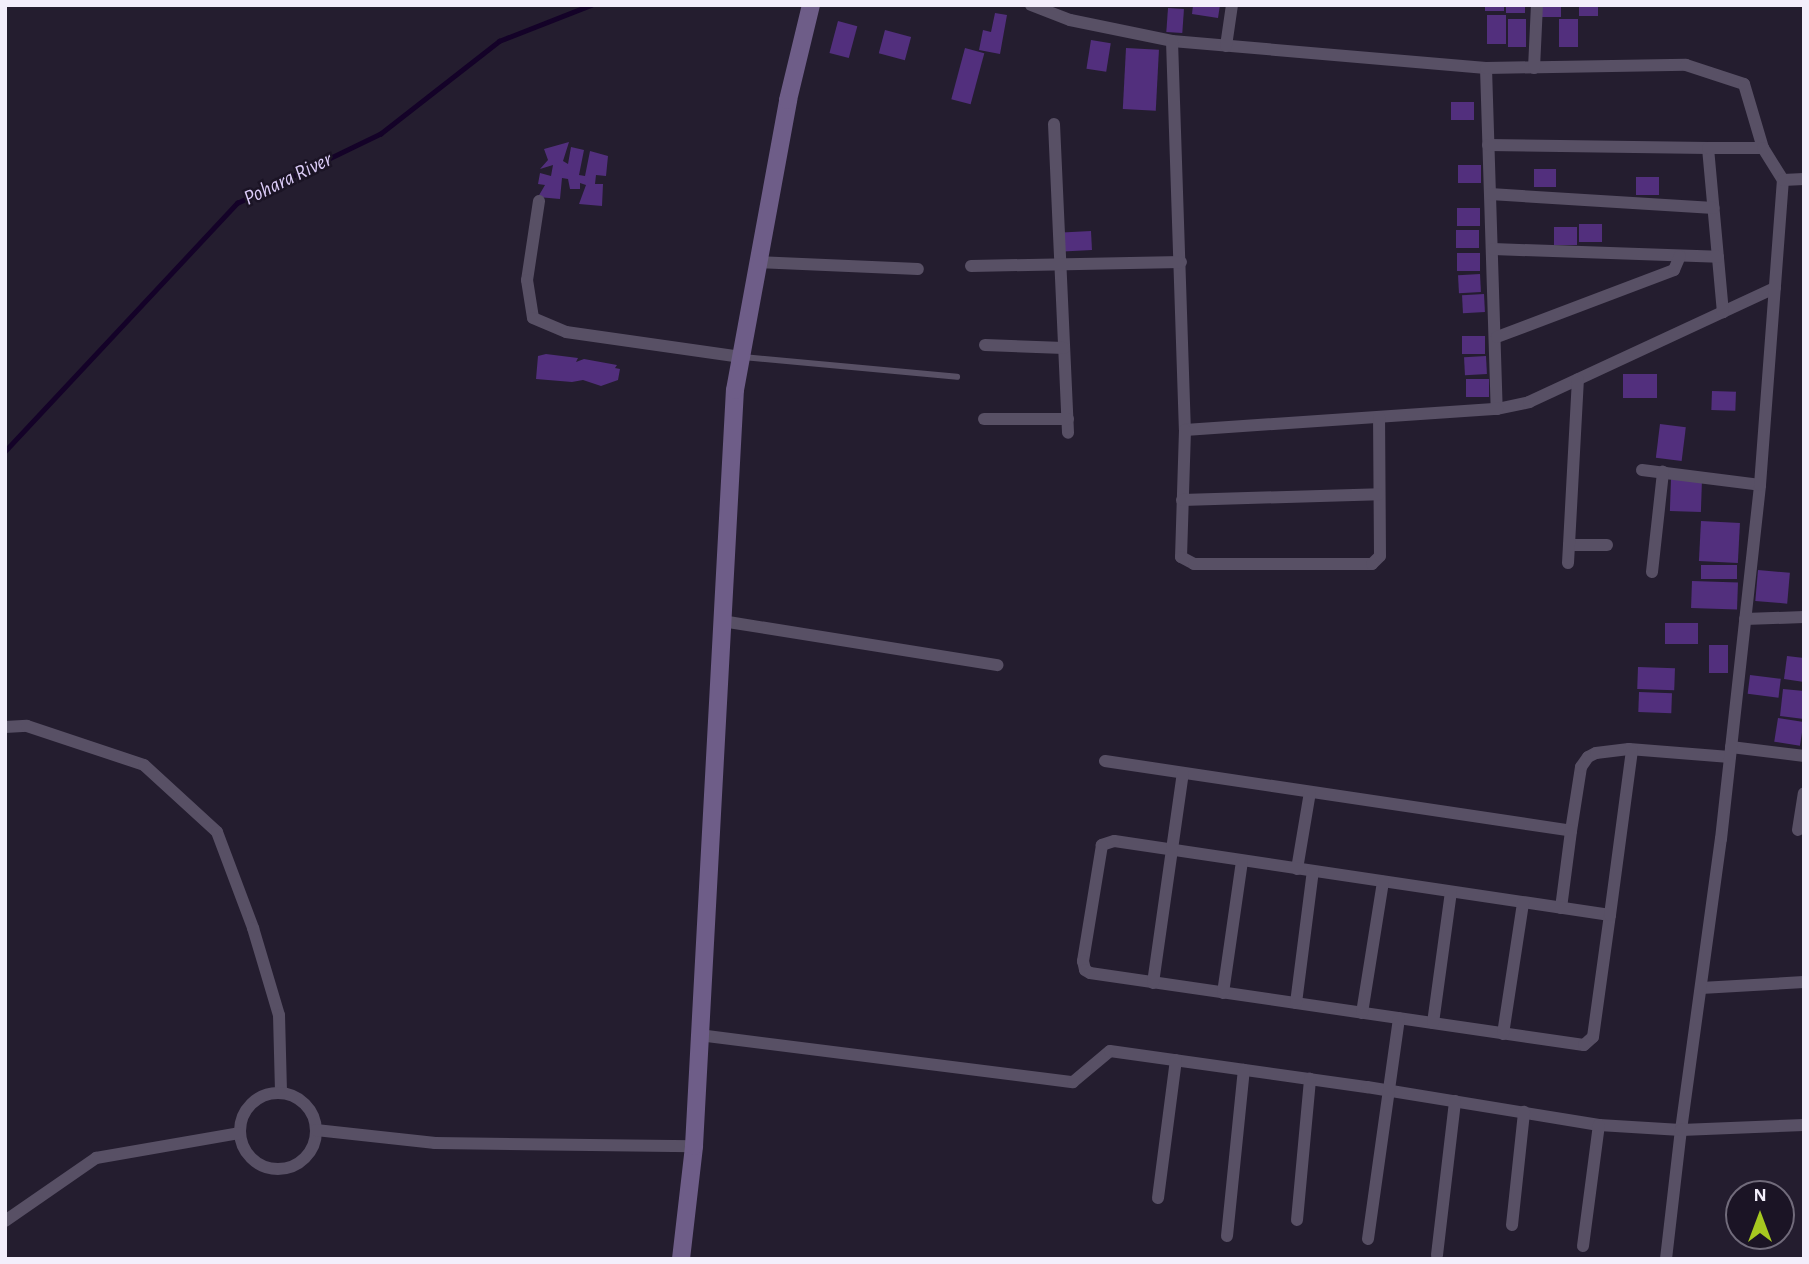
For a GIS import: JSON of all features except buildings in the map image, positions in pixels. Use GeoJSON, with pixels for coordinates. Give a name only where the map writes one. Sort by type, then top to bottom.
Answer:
{"type":"FeatureCollection","features":[{"type":"Feature","properties":{"kind":"street"},"geometry":{"type":"LineString","coordinates":[[681,1259],[694,1146],[736,390],[788,100],[811,5]]}},
{"type":"Feature","properties":{"kind":"street"},"geometry":{"type":"LineString","coordinates":[[1031,5],[1070,20],[1172,41],[1486,68],[1686,65],[1744,83],[1763,148],[1783,180],[1760,485],[1730,752],[1666,1259]]}},
{"type":"Feature","properties":{"kind":"street"},"geometry":{"type":"LineString","coordinates":[[1070,20],[1073,5]]}},
{"type":"Feature","properties":{"kind":"street"},"geometry":{"type":"LineString","coordinates":[[1226,46],[1232,5]]}},
{"type":"Feature","properties":{"kind":"street"},"geometry":{"type":"LineString","coordinates":[[1534,68],[1537,5]]}},
{"type":"Feature","properties":{"kind":"street"},"geometry":{"type":"LineString","coordinates":[[1172,41],[1185,430],[1181,556],[1194,564],[1372,564],[1380,555],[1379,417]]}},
{"type":"Feature","properties":{"kind":"street"},"geometry":{"type":"LineString","coordinates":[[1486,68],[1497,337],[1497,409]]}},
{"type":"Feature","properties":{"kind":"street"},"geometry":{"type":"LineString","coordinates":[[1054,124],[1068,433]]}},
{"type":"Feature","properties":{"kind":"street"},"geometry":{"type":"LineString","coordinates":[[1489,145],[1763,148]]}},
{"type":"Feature","properties":{"kind":"street"},"geometry":{"type":"LineString","coordinates":[[1708,148],[1723,312]]}},
{"type":"Feature","properties":{"kind":"street"},"geometry":{"type":"LineString","coordinates":[[1783,180],[1804,179]]}},
{"type":"Feature","properties":{"kind":"street"},"geometry":{"type":"LineString","coordinates":[[1490,194],[1713,208]]}},
{"type":"Feature","properties":{"kind":"street"},"geometry":{"type":"LineString","coordinates":[[539,201],[527,280],[533,318],[566,332],[741,357]]}},
{"type":"Feature","properties":{"kind":"street"},"geometry":{"type":"LineString","coordinates":[[1493,249],[1718,257]]}},
{"type":"Feature","properties":{"kind":"street"},"geometry":{"type":"LineString","coordinates":[[1497,337],[1674,270],[1680,256]]}},
{"type":"Feature","properties":{"kind":"street"},"geometry":{"type":"LineString","coordinates":[[758,262],[918,269]]}},
{"type":"Feature","properties":{"kind":"street"},"geometry":{"type":"LineString","coordinates":[[971,266],[1181,262]]}},
{"type":"Feature","properties":{"kind":"street"},"geometry":{"type":"LineString","coordinates":[[1185,430],[1497,409],[1529,402],[1775,288]]}},
{"type":"Feature","properties":{"kind":"street"},"geometry":{"type":"LineString","coordinates":[[985,345],[1064,348]]}},
{"type":"Feature","properties":{"kind":"street"},"geometry":{"type":"LineString","coordinates":[[1568,563],[1578,379]]}},
{"type":"Feature","properties":{"kind":"street"},"geometry":{"type":"LineString","coordinates":[[984,419],[1068,419]]}},
{"type":"Feature","properties":{"kind":"street"},"geometry":{"type":"LineString","coordinates":[[1642,470],[1760,485]]}},
{"type":"Feature","properties":{"kind":"street"},"geometry":{"type":"LineString","coordinates":[[1652,572],[1663,472]]}},
{"type":"Feature","properties":{"kind":"street"},"geometry":{"type":"LineString","coordinates":[[1182,499],[1380,494]]}},
{"type":"Feature","properties":{"kind":"street"},"geometry":{"type":"LineString","coordinates":[[1569,545],[1607,545]]}},
{"type":"Feature","properties":{"kind":"street"},"geometry":{"type":"LineString","coordinates":[[1745,619],[1804,617]]}},
{"type":"Feature","properties":{"kind":"street"},"geometry":{"type":"LineString","coordinates":[[722,621],[998,665]]}},
{"type":"Feature","properties":{"kind":"street"},"geometry":{"type":"LineString","coordinates":[[5,727],[27,726],[144,765],[217,832],[253,928],[279,1015],[281,1093]]}},
{"type":"Feature","properties":{"kind":"street"},"geometry":{"type":"LineString","coordinates":[[1561,908],[1583,762],[1606,750],[1804,756]]}},
{"type":"Feature","properties":{"kind":"street"},"geometry":{"type":"LineString","coordinates":[[1610,915],[1114,841],[1102,845],[1083,961],[1085,970],[1090,973],[1153,983],[1579,1045],[1590,1041],[1610,915],[1632,750]]}},
{"type":"Feature","properties":{"kind":"street"},"geometry":{"type":"LineString","coordinates":[[1105,761],[1571,831]]}},
{"type":"Feature","properties":{"kind":"street"},"geometry":{"type":"LineString","coordinates":[[1153,983],[1183,773]]}},
{"type":"Feature","properties":{"kind":"street"},"geometry":{"type":"LineString","coordinates":[[1297,869],[1310,792]]}},
{"type":"Feature","properties":{"kind":"street"},"geometry":{"type":"LineString","coordinates":[[1798,830],[1804,793]]}},
{"type":"Feature","properties":{"kind":"street"},"geometry":{"type":"LineString","coordinates":[[1223,993],[1242,860]]}},
{"type":"Feature","properties":{"kind":"street"},"geometry":{"type":"LineString","coordinates":[[1296,1003],[1313,871]]}},
{"type":"Feature","properties":{"kind":"street"},"geometry":{"type":"LineString","coordinates":[[1362,1013],[1383,882]]}},
{"type":"Feature","properties":{"kind":"street"},"geometry":{"type":"LineString","coordinates":[[1433,1023],[1451,892]]}},
{"type":"Feature","properties":{"kind":"street"},"geometry":{"type":"LineString","coordinates":[[1503,1034],[1523,903]]}},
{"type":"Feature","properties":{"kind":"street"},"geometry":{"type":"LineString","coordinates":[[1701,988],[1804,982]]}},
{"type":"Feature","properties":{"kind":"street"},"geometry":{"type":"LineString","coordinates":[[1368,1239],[1399,1018]]}},
{"type":"Feature","properties":{"kind":"street"},"geometry":{"type":"LineString","coordinates":[[699,1035],[1073,1082],[1110,1051],[1388,1090],[1599,1125],[1681,1130],[1804,1125]]}},
{"type":"Feature","properties":{"kind":"street"},"geometry":{"type":"LineString","coordinates":[[1158,1198],[1176,1060]]}},
{"type":"Feature","properties":{"kind":"street"},"geometry":{"type":"LineString","coordinates":[[1227,1236],[1244,1070]]}},
{"type":"Feature","properties":{"kind":"street"},"geometry":{"type":"LineString","coordinates":[[1297,1220],[1310,1079]]}},
{"type":"Feature","properties":{"kind":"street"},"geometry":{"type":"LineString","coordinates":[[281,1093],[292,1096],[309,1109],[316,1130],[307,1155],[298,1164],[272,1169],[249,1157],[242,1146],[239,1133],[241,1120],[256,1099],[281,1093]]}},
{"type":"Feature","properties":{"kind":"street"},"geometry":{"type":"LineString","coordinates":[[1437,1255],[1455,1101]]}},
{"type":"Feature","properties":{"kind":"street"},"geometry":{"type":"LineString","coordinates":[[1512,1225],[1524,1112]]}},
{"type":"Feature","properties":{"kind":"street"},"geometry":{"type":"LineString","coordinates":[[1583,1246],[1599,1125]]}},
{"type":"Feature","properties":{"kind":"street"},"geometry":{"type":"LineString","coordinates":[[316,1130],[435,1143],[694,1146]]}},
{"type":"Feature","properties":{"kind":"street"},"geometry":{"type":"LineString","coordinates":[[5,1222],[96,1158],[239,1133]]}},
{"type":"Feature","properties":{"kind":"lane"},"geometry":{"type":"LineString","coordinates":[[741,357],[957,377]]}},
{"type":"Feature","properties":{"kind":"waterway","name":"Pohara River"},"geometry":{"type":"LineString","coordinates":[[5,451],[237,203],[380,134],[499,41],[591,5]]}}]}
